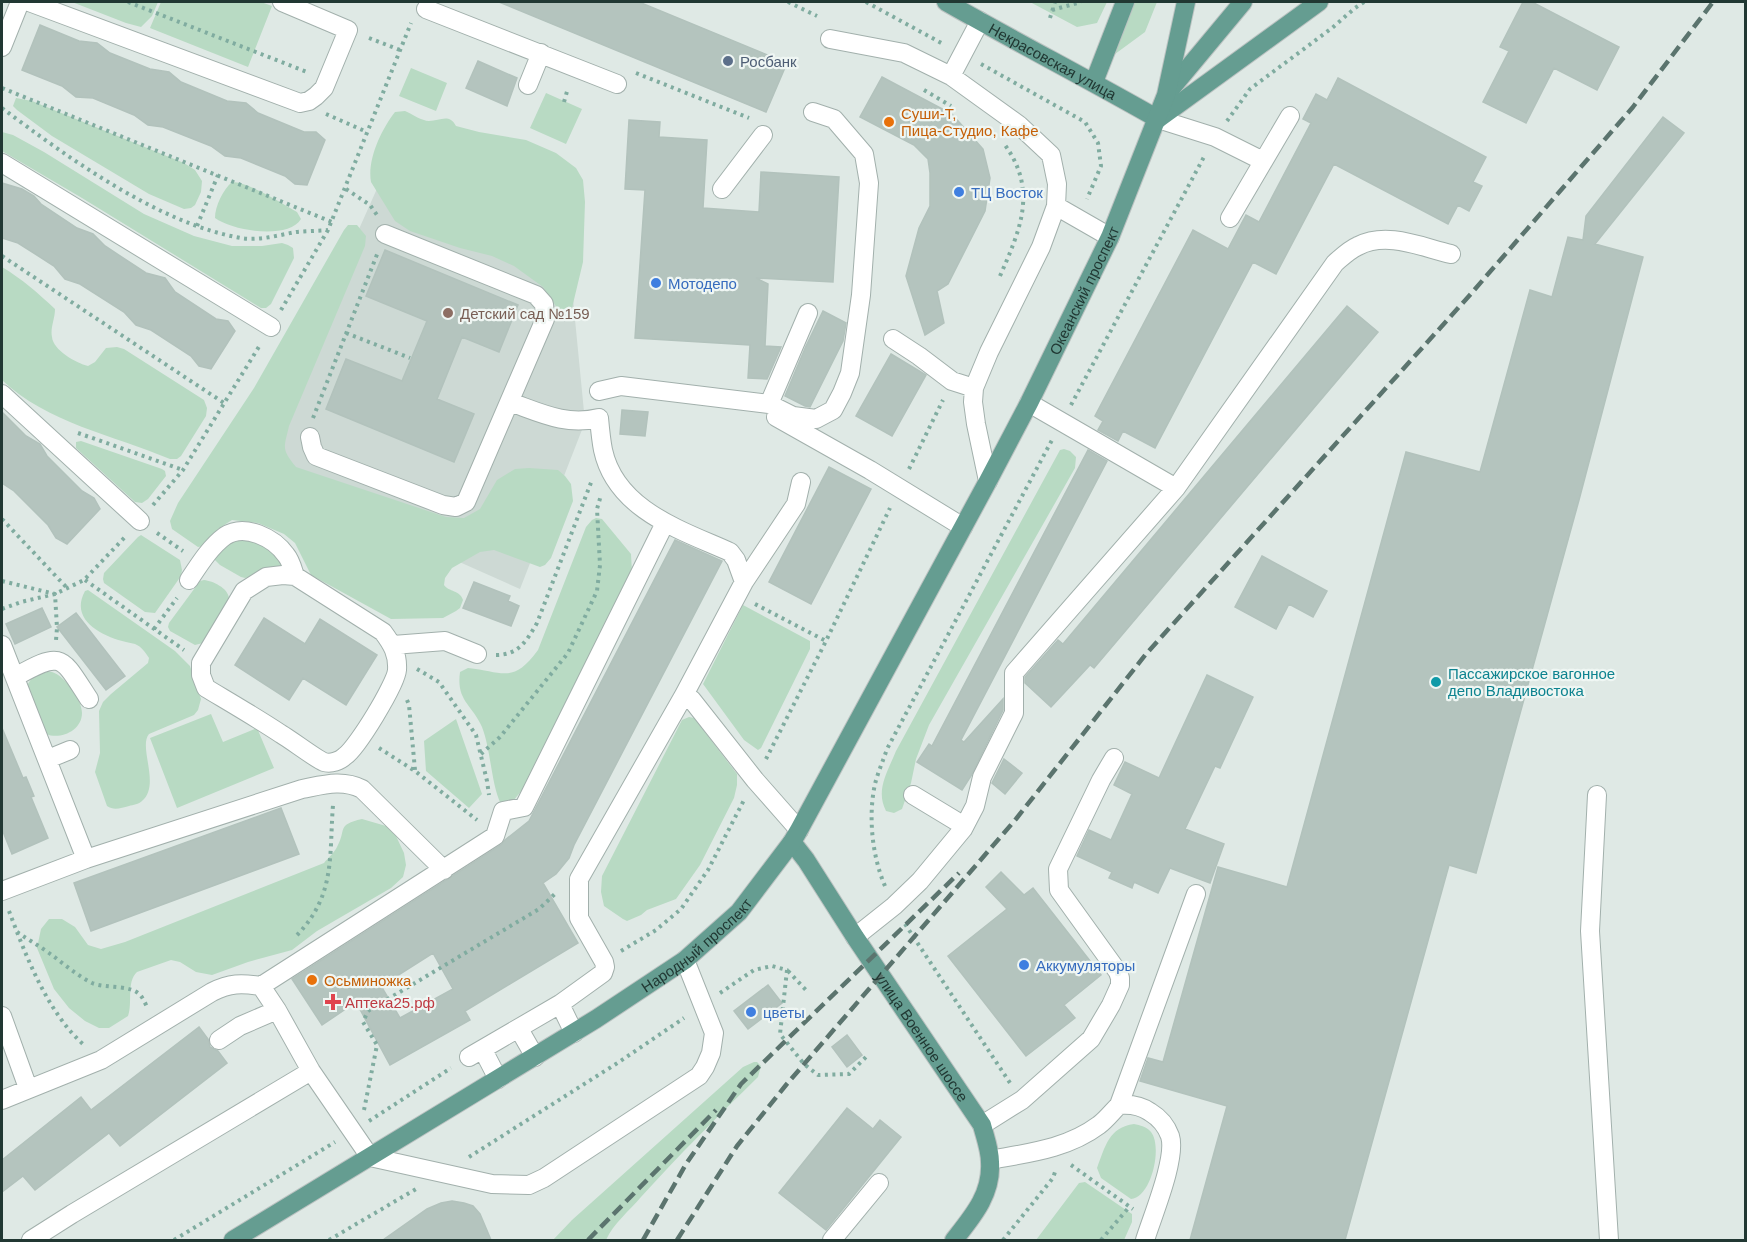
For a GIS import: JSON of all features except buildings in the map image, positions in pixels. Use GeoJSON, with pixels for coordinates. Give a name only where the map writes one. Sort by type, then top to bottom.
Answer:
{"type":"FeatureCollection","features":[{"type":"Feature","properties":{"kind":"main road","name":"Некрасовская улица"},"geometry":{"type":"LineString","coordinates":[[946,2],[1158,119]]}},
{"type":"Feature","properties":{"kind":"main road"},"geometry":{"type":"LineString","coordinates":[[1094,82],[1125,2]]}},
{"type":"Feature","properties":{"kind":"main road","name":"Океанский проспект"},"geometry":{"type":"LineString","coordinates":[[988,481],[1110,237],[1166,95],[1186,2]]}},
{"type":"Feature","properties":{"kind":"main road","name":"Океанский проспект"},"geometry":{"type":"LineString","coordinates":[[1166,95],[1243,2]]}},
{"type":"Feature","properties":{"kind":"main road"},"geometry":{"type":"LineString","coordinates":[[1158,119],[1319,2]]}},
{"type":"Feature","properties":{"kind":"main road","name":"Народный проспект"},"geometry":{"type":"LineString","coordinates":[[233,1240],[574,1033],[686,960],[739,912],[795,836],[988,481]]}},
{"type":"Feature","properties":{"kind":"main road","name":"улица Военное шоссе"},"geometry":{"type":"LineString","coordinates":[[795,836],[806,860],[855,937],[982,1125],[990,1160],[990,1183],[979,1209],[954,1240]]}},
{"type":"Feature","properties":{"kind":"street"},"geometry":{"type":"LineString","coordinates":[[2,47],[20,2]]}},
{"type":"Feature","properties":{"kind":"street"},"geometry":{"type":"LineString","coordinates":[[29,2],[300,103],[309,101],[324,88],[348,30],[282,2]]}},
{"type":"Feature","properties":{"kind":"street"},"geometry":{"type":"LineString","coordinates":[[426,9],[618,84]]}},
{"type":"Feature","properties":{"kind":"street"},"geometry":{"type":"LineString","coordinates":[[951,76],[980,21]]}},
{"type":"Feature","properties":{"kind":"street"},"geometry":{"type":"LineString","coordinates":[[830,39],[904,53],[951,76],[1019,125],[1051,155],[1057,184],[1056,206],[1041,247],[989,352],[974,388],[976,424],[988,481]]}},
{"type":"Feature","properties":{"kind":"street"},"geometry":{"type":"LineString","coordinates":[[528,85],[541,53]]}},
{"type":"Feature","properties":{"kind":"street"},"geometry":{"type":"LineString","coordinates":[[599,391],[621,386],[769,404],[793,416],[816,419],[833,410],[842,393],[851,362],[861,295],[869,183],[864,154],[834,119],[813,112]]}},
{"type":"Feature","properties":{"kind":"street"},"geometry":{"type":"LineString","coordinates":[[1230,218],[1290,116]]}},
{"type":"Feature","properties":{"kind":"street"},"geometry":{"type":"LineString","coordinates":[[1158,119],[1215,137],[1263,161]]}},
{"type":"Feature","properties":{"kind":"street"},"geometry":{"type":"LineString","coordinates":[[722,189],[763,135]]}},
{"type":"Feature","properties":{"kind":"street"},"geometry":{"type":"LineString","coordinates":[[2,162],[271,327]]}},
{"type":"Feature","properties":{"kind":"street"},"geometry":{"type":"LineString","coordinates":[[1056,206],[1110,237]]}},
{"type":"Feature","properties":{"kind":"street"},"geometry":{"type":"LineString","coordinates":[[310,437],[316,456],[443,505],[456,507],[466,502],[546,319],[544,304],[536,295],[385,234]]}},
{"type":"Feature","properties":{"kind":"street"},"geometry":{"type":"LineString","coordinates":[[855,937],[894,906],[920,881],[963,829],[975,806],[982,777],[1014,713],[1014,673],[1176,488],[1335,263],[1358,246],[1375,240],[1390,239],[1450,254]]}},
{"type":"Feature","properties":{"kind":"street"},"geometry":{"type":"LineString","coordinates":[[769,404],[808,313]]}},
{"type":"Feature","properties":{"kind":"street"},"geometry":{"type":"LineString","coordinates":[[893,339],[952,381],[974,388]]}},
{"type":"Feature","properties":{"kind":"street"},"geometry":{"type":"LineString","coordinates":[[2,394],[140,521]]}},
{"type":"Feature","properties":{"kind":"street"},"geometry":{"type":"LineString","coordinates":[[510,402],[561,420],[585,422],[599,418],[603,452],[613,477],[630,499],[664,523],[730,552],[736,560],[741,589]]}},
{"type":"Feature","properties":{"kind":"street"},"geometry":{"type":"LineString","coordinates":[[750,402],[963,527]]}},
{"type":"Feature","properties":{"kind":"street"},"geometry":{"type":"LineString","coordinates":[[1029,403],[1176,488]]}},
{"type":"Feature","properties":{"kind":"street"},"geometry":{"type":"LineString","coordinates":[[498,1079],[476,1053],[560,1004],[603,973],[604,962],[579,918],[579,879],[684,695],[741,589],[796,504],[801,482]]}},
{"type":"Feature","properties":{"kind":"street"},"geometry":{"type":"LineString","coordinates":[[2,1100],[101,1060],[225,985],[261,986],[495,836],[503,812],[524,807],[664,523]]}},
{"type":"Feature","properties":{"kind":"street"},"geometry":{"type":"LineString","coordinates":[[189,580],[217,543],[234,532],[253,533],[275,543],[288,556],[296,576]]}},
{"type":"Feature","properties":{"kind":"street"},"geometry":{"type":"LineString","coordinates":[[296,576],[383,632],[393,645],[397,670],[394,682],[361,737],[347,755],[337,761],[324,762],[206,688],[201,675],[201,663],[244,591],[266,577],[296,576]]}},
{"type":"Feature","properties":{"kind":"street"},"geometry":{"type":"LineString","coordinates":[[393,645],[445,641],[477,654]]}},
{"type":"Feature","properties":{"kind":"street"},"geometry":{"type":"LineString","coordinates":[[2,645],[86,859]]}},
{"type":"Feature","properties":{"kind":"street"},"geometry":{"type":"LineString","coordinates":[[15,677],[39,663],[61,661],[69,667],[89,699]]}},
{"type":"Feature","properties":{"kind":"street"},"geometry":{"type":"LineString","coordinates":[[684,695],[692,700],[755,780],[795,836]]}},
{"type":"Feature","properties":{"kind":"street"},"geometry":{"type":"LineString","coordinates":[[48,759],[70,750]]}},
{"type":"Feature","properties":{"kind":"street"},"geometry":{"type":"LineString","coordinates":[[982,1125],[1022,1100],[1091,1040],[1120,985],[1118,972],[1069,906],[1059,890],[1058,881],[1058,869],[1114,758]]}},
{"type":"Feature","properties":{"kind":"street"},"geometry":{"type":"LineString","coordinates":[[324,762],[328,784]]}},
{"type":"Feature","properties":{"kind":"street"},"geometry":{"type":"LineString","coordinates":[[3,896],[86,859],[302,789],[328,784],[352,784],[362,789],[444,870]]}},
{"type":"Feature","properties":{"kind":"street"},"geometry":{"type":"LineString","coordinates":[[913,795],[962,825],[963,829]]}},
{"type":"Feature","properties":{"kind":"street"},"geometry":{"type":"LineString","coordinates":[[1597,795],[1590,931],[1609,1240]]}},
{"type":"Feature","properties":{"kind":"street"},"geometry":{"type":"LineString","coordinates":[[990,1160],[1054,1148],[1081,1137],[1100,1124],[1119,1105],[1196,894]]}},
{"type":"Feature","properties":{"kind":"street"},"geometry":{"type":"LineString","coordinates":[[261,986],[311,1071],[356,1129],[370,1157],[492,1184],[529,1185],[544,1178],[699,1076],[711,1053],[714,1033],[686,960]]}},
{"type":"Feature","properties":{"kind":"street"},"geometry":{"type":"LineString","coordinates":[[560,1004],[574,1033]]}},
{"type":"Feature","properties":{"kind":"street"},"geometry":{"type":"LineString","coordinates":[[219,1040],[240,1026],[277,1010]]}},
{"type":"Feature","properties":{"kind":"street"},"geometry":{"type":"LineString","coordinates":[[2,1016],[28,1088]]}},
{"type":"Feature","properties":{"kind":"street"},"geometry":{"type":"LineString","coordinates":[[519,1029],[535,1056]]}},
{"type":"Feature","properties":{"kind":"street"},"geometry":{"type":"LineString","coordinates":[[31,1240],[311,1071]]}},
{"type":"Feature","properties":{"kind":"street"},"geometry":{"type":"LineString","coordinates":[[1119,1105],[1130,1104],[1144,1108],[1161,1118],[1171,1138],[1170,1161],[1145,1240]]}},
{"type":"Feature","properties":{"kind":"street"},"geometry":{"type":"LineString","coordinates":[[832,1240],[879,1182]]}},
{"type":"Feature","properties":{"kind":"path"},"geometry":{"type":"LineString","coordinates":[[128,2],[327,80]]}},
{"type":"Feature","properties":{"kind":"path"},"geometry":{"type":"LineString","coordinates":[[788,2],[817,16]]}},
{"type":"Feature","properties":{"kind":"path"},"geometry":{"type":"LineString","coordinates":[[1050,18],[1055,2]]}},
{"type":"Feature","properties":{"kind":"path"},"geometry":{"type":"LineString","coordinates":[[1052,10],[1081,2]]}},
{"type":"Feature","properties":{"kind":"path"},"geometry":{"type":"LineString","coordinates":[[1215,137],[1250,89],[1364,2]]}},
{"type":"Feature","properties":{"kind":"path"},"geometry":{"type":"LineString","coordinates":[[348,30],[400,50]]}},
{"type":"Feature","properties":{"kind":"path"},"geometry":{"type":"LineString","coordinates":[[915,84],[953,107]]}},
{"type":"Feature","properties":{"kind":"path"},"geometry":{"type":"LineString","coordinates":[[2,88],[332,222]]}},
{"type":"Feature","properties":{"kind":"path"},"geometry":{"type":"LineString","coordinates":[[300,103],[367,132]]}},
{"type":"Feature","properties":{"kind":"path"},"geometry":{"type":"LineString","coordinates":[[2,108],[48,143],[98,174],[145,202],[197,226],[243,239],[328,230]]}},
{"type":"Feature","properties":{"kind":"path"},"geometry":{"type":"LineString","coordinates":[[999,277],[1017,237],[1023,215],[1024,189],[1018,168],[1000,139]]}},
{"type":"Feature","properties":{"kind":"path"},"geometry":{"type":"LineString","coordinates":[[197,226],[218,175]]}},
{"type":"Feature","properties":{"kind":"path"},"geometry":{"type":"LineString","coordinates":[[310,437],[312,421],[385,234],[376,212],[370,205],[346,189]]}},
{"type":"Feature","properties":{"kind":"path"},"geometry":{"type":"LineString","coordinates":[[2,256],[224,403]]}},
{"type":"Feature","properties":{"kind":"path"},"geometry":{"type":"LineString","coordinates":[[346,333],[410,358]]}},
{"type":"Feature","properties":{"kind":"path"},"geometry":{"type":"LineString","coordinates":[[604,962],[656,930],[681,909],[708,870],[826,641],[952,381]]}},
{"type":"Feature","properties":{"kind":"path"},"geometry":{"type":"LineString","coordinates":[[76,432],[183,470]]}},
{"type":"Feature","properties":{"kind":"path"},"geometry":{"type":"LineString","coordinates":[[477,654],[506,655],[526,642],[537,622],[603,452]]}},
{"type":"Feature","properties":{"kind":"path"},"geometry":{"type":"LineString","coordinates":[[481,754],[500,737],[568,653],[597,591],[600,565],[598,502],[606,485],[613,477]]}},
{"type":"Feature","properties":{"kind":"path"},"geometry":{"type":"LineString","coordinates":[[2,519],[68,589]]}},
{"type":"Feature","properties":{"kind":"path"},"geometry":{"type":"LineString","coordinates":[[84,580],[177,645]]}},
{"type":"Feature","properties":{"kind":"path"},"geometry":{"type":"LineString","coordinates":[[154,629],[189,580]]}},
{"type":"Feature","properties":{"kind":"path"},"geometry":{"type":"LineString","coordinates":[[2,581],[55,594],[57,628],[53,660]]}},
{"type":"Feature","properties":{"kind":"path"},"geometry":{"type":"LineString","coordinates":[[741,589],[826,641]]}},
{"type":"Feature","properties":{"kind":"path"},"geometry":{"type":"LineString","coordinates":[[394,682],[406,696],[409,705],[415,771]]}},
{"type":"Feature","properties":{"kind":"path"},"geometry":{"type":"LineString","coordinates":[[439,682],[476,735],[488,780],[489,801]]}},
{"type":"Feature","properties":{"kind":"path"},"geometry":{"type":"LineString","coordinates":[[361,737],[415,771],[495,836]]}},
{"type":"Feature","properties":{"kind":"path"},"geometry":{"type":"LineString","coordinates":[[297,936],[317,909],[329,873],[328,784]]}},
{"type":"Feature","properties":{"kind":"path"},"geometry":{"type":"LineString","coordinates":[[356,1129],[377,1045],[363,1022],[368,1011],[539,909],[561,889]]}},
{"type":"Feature","properties":{"kind":"path"},"geometry":{"type":"LineString","coordinates":[[3,896],[46,998],[75,1037],[101,1060]]}},
{"type":"Feature","properties":{"kind":"path"},"geometry":{"type":"LineString","coordinates":[[16,931],[90,982],[101,987],[127,988],[136,992],[141,996],[157,1025]]}},
{"type":"Feature","properties":{"kind":"path"},"geometry":{"type":"LineString","coordinates":[[788,970],[806,990]]}},
{"type":"Feature","properties":{"kind":"path"},"geometry":{"type":"LineString","coordinates":[[174,1240],[476,1053]]}},
{"type":"Feature","properties":{"kind":"path"},"geometry":{"type":"LineString","coordinates":[[809,1068],[818,1075],[849,1074],[869,1054]]}},
{"type":"Feature","properties":{"kind":"path"},"geometry":{"type":"LineString","coordinates":[[1066,1162],[1139,1214]]}},
{"type":"Feature","properties":{"kind":"path"},"geometry":{"type":"LineString","coordinates":[[1101,1240],[1130,1206]]}},
{"type":"Feature","properties":{"kind":"shaded area","name":"Детский сад №159"},"geometry":{"type":"Polygon","coordinates":[[[408,119],[561,176],[585,422],[520,589],[419,544],[250,474],[408,119]]]}},
{"type":"Feature","properties":{"kind":"green space"},"geometry":{"type":"Polygon","coordinates":[[[72,2],[158,2],[152,16],[141,27],[72,2]]]}},
{"type":"Feature","properties":{"kind":"green space"},"geometry":{"type":"Polygon","coordinates":[[[161,2],[261,2],[272,6],[248,67],[150,28],[161,2]]]}},
{"type":"Feature","properties":{"kind":"green space"},"geometry":{"type":"Polygon","coordinates":[[[1030,2],[1107,2],[1097,23],[1077,27],[1030,2]]]}},
{"type":"Feature","properties":{"kind":"green space"},"geometry":{"type":"Polygon","coordinates":[[[1134,2],[1157,2],[1145,32],[1111,57],[1134,2]]]}},
{"type":"Feature","properties":{"kind":"green space"},"geometry":{"type":"Polygon","coordinates":[[[411,68],[447,83],[436,111],[399,96],[411,68]]]}},
{"type":"Feature","properties":{"kind":"green space"},"geometry":{"type":"Polygon","coordinates":[[[546,93],[582,109],[566,144],[530,128],[546,93]]]}},
{"type":"Feature","properties":{"kind":"green space"},"geometry":{"type":"Polygon","coordinates":[[[16,98],[32,101],[184,163],[195,170],[202,181],[201,192],[195,205],[184,209],[149,194],[52,136],[13,106],[16,98]]]}},
{"type":"Feature","properties":{"kind":"green space"},"geometry":{"type":"Polygon","coordinates":[[[405,111],[426,121],[447,119],[456,126],[526,140],[556,153],[576,168],[583,180],[585,202],[583,262],[572,308],[558,309],[543,287],[514,266],[492,256],[410,231],[395,221],[371,182],[370,173],[373,155],[380,136],[395,112],[405,111]]]}},
{"type":"Feature","properties":{"kind":"green space"},"geometry":{"type":"Polygon","coordinates":[[[2,132],[13,135],[44,152],[144,214],[194,236],[232,246],[282,243],[293,248],[294,258],[271,304],[266,308],[261,308],[2,151],[2,132]]]}},
{"type":"Feature","properties":{"kind":"green space"},"geometry":{"type":"Polygon","coordinates":[[[232,182],[247,185],[265,194],[297,212],[301,219],[294,226],[285,230],[273,231],[247,230],[223,223],[215,218],[216,208],[232,182]]]}},
{"type":"Feature","properties":{"kind":"green space"},"geometry":{"type":"Polygon","coordinates":[[[348,225],[357,225],[366,236],[365,246],[289,426],[285,448],[296,467],[446,517],[464,518],[480,509],[497,480],[515,469],[558,470],[571,484],[573,501],[551,558],[545,565],[540,567],[494,550],[480,552],[452,568],[445,578],[444,585],[459,594],[463,600],[460,608],[443,618],[391,619],[311,575],[295,543],[284,534],[258,523],[232,520],[218,529],[204,546],[198,547],[172,529],[170,521],[178,503],[254,388],[348,225]]]}},
{"type":"Feature","properties":{"kind":"green space"},"geometry":{"type":"Polygon","coordinates":[[[2,267],[30,286],[55,309],[53,342],[66,355],[88,366],[95,362],[106,348],[124,349],[204,400],[207,408],[206,416],[181,456],[177,459],[170,459],[60,418],[20,395],[2,380],[2,267]]]}},
{"type":"Feature","properties":{"kind":"green space"},"geometry":{"type":"Polygon","coordinates":[[[81,441],[162,469],[166,476],[148,499],[142,503],[135,502],[76,448],[76,442],[81,441]]]}},
{"type":"Feature","properties":{"kind":"green space"},"geometry":{"type":"Polygon","coordinates":[[[1064,449],[1076,457],[1075,468],[929,725],[916,759],[902,809],[894,813],[886,811],[882,788],[896,751],[1060,450],[1064,449]]]}},
{"type":"Feature","properties":{"kind":"green space"},"geometry":{"type":"Polygon","coordinates":[[[596,518],[602,519],[631,554],[632,572],[523,789],[513,801],[501,804],[482,727],[460,690],[460,672],[468,668],[499,673],[514,672],[529,661],[538,650],[586,527],[596,518]]]}},
{"type":"Feature","properties":{"kind":"green space"},"geometry":{"type":"Polygon","coordinates":[[[141,535],[180,560],[182,570],[181,576],[155,613],[145,612],[104,583],[103,579],[104,573],[141,535]]]}},
{"type":"Feature","properties":{"kind":"green space"},"geometry":{"type":"Polygon","coordinates":[[[236,538],[258,540],[281,559],[282,566],[245,578],[220,565],[213,558],[236,538]]]}},
{"type":"Feature","properties":{"kind":"green space"},"geometry":{"type":"Polygon","coordinates":[[[204,580],[220,586],[229,598],[203,643],[195,645],[170,631],[168,627],[200,581],[204,580]]]}},
{"type":"Feature","properties":{"kind":"green space"},"geometry":{"type":"Polygon","coordinates":[[[88,590],[175,651],[190,666],[201,699],[194,715],[149,734],[146,740],[150,776],[147,794],[139,803],[118,809],[107,806],[95,772],[100,753],[99,711],[103,702],[148,663],[149,658],[137,645],[107,636],[90,625],[81,610],[81,601],[85,591],[88,590]]]}},
{"type":"Feature","properties":{"kind":"green space"},"geometry":{"type":"Polygon","coordinates":[[[743,605],[810,641],[810,649],[758,750],[744,740],[703,684],[743,605]]]}},
{"type":"Feature","properties":{"kind":"green space"},"geometry":{"type":"Polygon","coordinates":[[[52,672],[62,678],[72,689],[79,701],[82,713],[74,729],[58,736],[46,734],[27,686],[37,674],[52,672]]]}},
{"type":"Feature","properties":{"kind":"green space"},"geometry":{"type":"Polygon","coordinates":[[[211,714],[223,742],[257,728],[274,768],[177,808],[150,738],[211,714]]]}},
{"type":"Feature","properties":{"kind":"green space"},"geometry":{"type":"Polygon","coordinates":[[[689,717],[694,718],[737,774],[734,798],[700,865],[676,899],[647,910],[627,921],[604,906],[601,892],[602,876],[682,720],[689,717]]]}},
{"type":"Feature","properties":{"kind":"green space"},"geometry":{"type":"Polygon","coordinates":[[[456,719],[482,794],[469,808],[426,771],[424,741],[456,719]]]}},
{"type":"Feature","properties":{"kind":"green space"},"geometry":{"type":"Polygon","coordinates":[[[362,819],[386,826],[396,836],[404,853],[406,865],[403,877],[391,888],[317,931],[292,950],[212,975],[196,972],[180,962],[171,960],[137,972],[132,981],[128,1016],[109,1028],[99,1028],[85,1021],[69,1008],[54,989],[37,948],[41,929],[49,919],[62,919],[75,927],[88,945],[101,949],[125,942],[324,863],[336,849],[343,828],[349,823],[362,819]]]}},
{"type":"Feature","properties":{"kind":"green space"},"geometry":{"type":"Polygon","coordinates":[[[754,1062],[761,1066],[758,1077],[655,1181],[617,1223],[606,1240],[553,1240],[572,1220],[743,1067],[754,1062]]]}},
{"type":"Feature","properties":{"kind":"green space"},"geometry":{"type":"Polygon","coordinates":[[[1134,1124],[1151,1132],[1156,1149],[1149,1181],[1138,1196],[1131,1199],[1101,1178],[1097,1168],[1113,1134],[1119,1129],[1134,1124]]]}},
{"type":"Feature","properties":{"kind":"green space"},"geometry":{"type":"Polygon","coordinates":[[[1085,1182],[1132,1214],[1132,1222],[1124,1240],[1036,1240],[1079,1183],[1085,1182]]]}},
{"type":"Feature","properties":{"kind":"railway"},"geometry":{"type":"LineString","coordinates":[[677,1240],[737,1146],[786,1085],[1016,819],[1146,654],[1469,296],[1633,107],[1713,2]]}},
{"type":"Feature","properties":{"kind":"railway"},"geometry":{"type":"LineString","coordinates":[[643,1240],[686,1164],[741,1084],[959,873]]}},
{"type":"Feature","properties":{"kind":"railway"},"geometry":{"type":"LineString","coordinates":[[588,1240],[716,1110]]}},
{"type":"Feature","properties":{"kind":"place","name":"Росбанк"},"geometry":{"type":"Point","coordinates":[728,61]}},
{"type":"Feature","properties":{"kind":"place","name":"Суши-Т, Пица-Студио, Кафе"},"geometry":{"type":"Point","coordinates":[889,122]}},
{"type":"Feature","properties":{"kind":"place","name":"ТЦ Восток"},"geometry":{"type":"Point","coordinates":[959,192]}},
{"type":"Feature","properties":{"kind":"place","name":"Мотодепо"},"geometry":{"type":"Point","coordinates":[656,283]}},
{"type":"Feature","properties":{"kind":"place","name":"Детский сад №159"},"geometry":{"type":"Point","coordinates":[448,313]}},
{"type":"Feature","properties":{"kind":"place","name":"Пассажирское вагонное депо Владивостока"},"geometry":{"type":"Point","coordinates":[1436,682]}},
{"type":"Feature","properties":{"kind":"place","name":"Аккумуляторы"},"geometry":{"type":"Point","coordinates":[1024,965]}},
{"type":"Feature","properties":{"kind":"place","name":"Осьминожка"},"geometry":{"type":"Point","coordinates":[312,980]}},
{"type":"Feature","properties":{"kind":"place","name":"Аптека25.рф"},"geometry":{"type":"Point","coordinates":[333,1002]}},
{"type":"Feature","properties":{"kind":"place","name":"цветы"},"geometry":{"type":"Point","coordinates":[751,1012]}}]}
